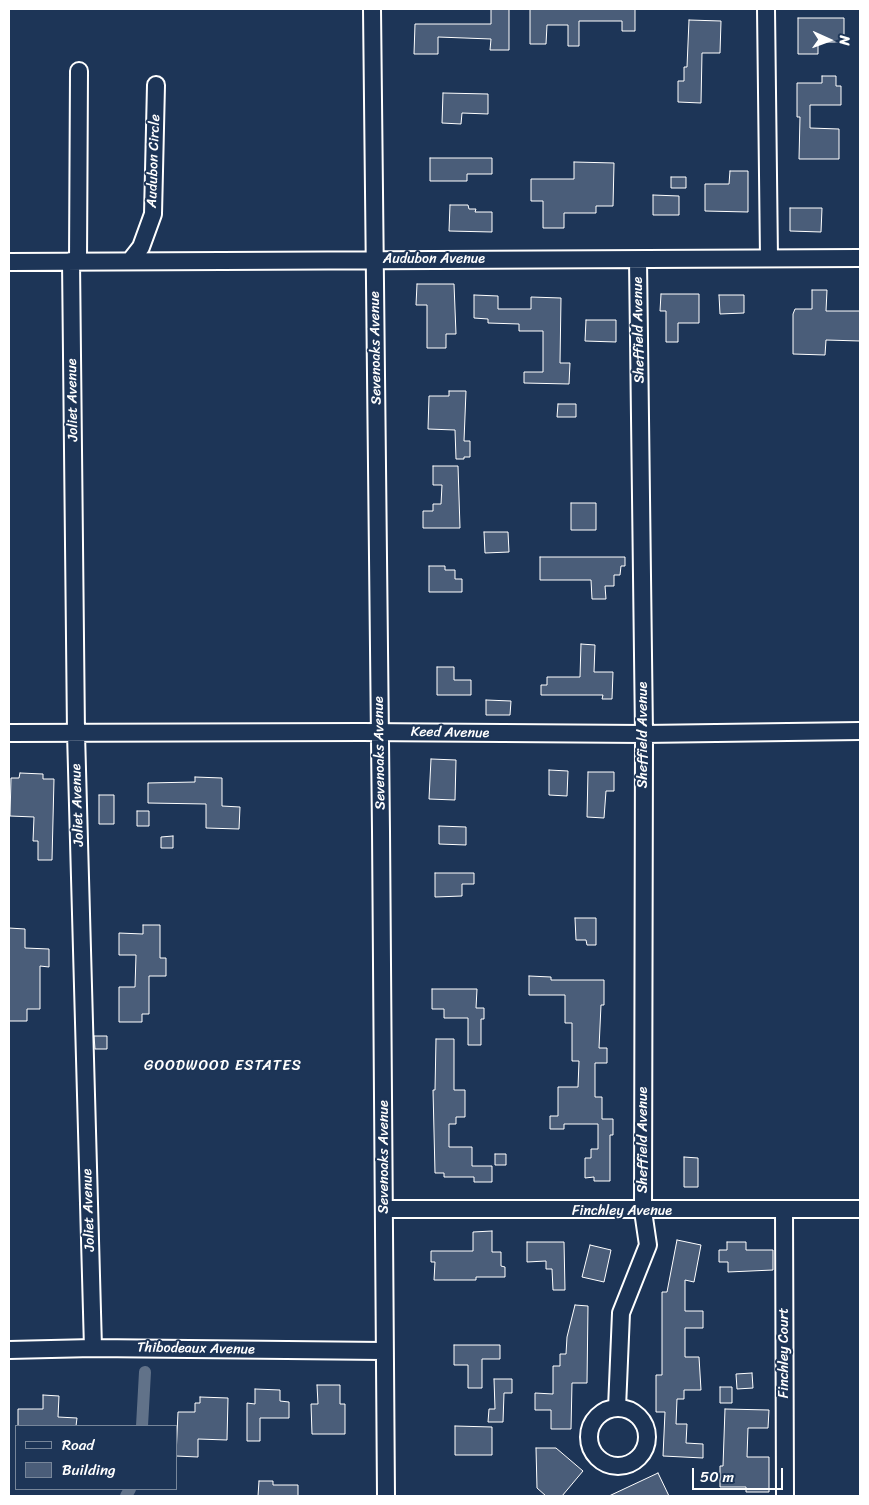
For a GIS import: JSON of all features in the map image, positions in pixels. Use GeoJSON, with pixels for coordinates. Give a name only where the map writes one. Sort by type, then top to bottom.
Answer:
{"type":"FeatureCollection","features":[{"type":"Feature","properties":{"kind":"street","name":"Sevenoaks Avenue"},"geometry":{"type":"LineString","coordinates":[[372,9],[386,1496]]}},
{"type":"Feature","properties":{"kind":"street"},"geometry":{"type":"LineString","coordinates":[[766,9],[769,258]]}},
{"type":"Feature","properties":{"kind":"street","name":"Joliet Avenue"},"geometry":{"type":"LineString","coordinates":[[79,71],[75,261],[76,733],[93,1348]]}},
{"type":"Feature","properties":{"kind":"street","name":"Audubon Circle"},"geometry":{"type":"LineString","coordinates":[[130,261],[141,247],[153,214],[156,85]]}},
{"type":"Feature","properties":{"kind":"street","name":"Audubon Avenue"},"geometry":{"type":"LineString","coordinates":[[9,262],[860,258]]}},
{"type":"Feature","properties":{"kind":"street","name":"Sheffield Avenue"},"geometry":{"type":"LineString","coordinates":[[617,1408],[621,1313],[648,1245],[643,1211],[644,734],[638,260]]}},
{"type":"Feature","properties":{"kind":"street","name":"Keed Avenue"},"geometry":{"type":"LineString","coordinates":[[9,733],[380,732],[644,734],[860,731]]}},
{"type":"Feature","properties":{"kind":"street","name":"Finchley Avenue"},"geometry":{"type":"LineString","coordinates":[[384,1210],[643,1211],[860,1209]]}},
{"type":"Feature","properties":{"kind":"street","name":"Finchley Court"},"geometry":{"type":"LineString","coordinates":[[784,1210],[785,1496]]}},
{"type":"Feature","properties":{"kind":"street","name":"Thibodeaux Avenue"},"geometry":{"type":"LineString","coordinates":[[9,1350],[93,1348],[384,1352]]}},
{"type":"Feature","properties":{"kind":"building"},"geometry":{"type":"Polygon","coordinates":[[[491,9],[509,9],[509,50],[490,50],[491,39],[438,37],[438,54],[414,54],[415,24],[491,24],[491,9]]]}},
{"type":"Feature","properties":{"kind":"building"},"geometry":{"type":"Polygon","coordinates":[[[530,9],[635,9],[635,31],[622,31],[622,21],[579,21],[579,46],[568,46],[568,25],[547,25],[546,44],[530,44],[530,9]]]}},
{"type":"Feature","properties":{"kind":"building"},"geometry":{"type":"Polygon","coordinates":[[[798,18],[844,18],[844,42],[818,42],[818,54],[798,54],[798,18]]]}},
{"type":"Feature","properties":{"kind":"building"},"geometry":{"type":"Polygon","coordinates":[[[689,20],[721,21],[720,53],[702,53],[701,103],[678,102],[678,81],[684,81],[684,67],[687,67],[689,20]]]}},
{"type":"Feature","properties":{"kind":"building"},"geometry":{"type":"Polygon","coordinates":[[[822,76],[836,76],[836,86],[841,86],[841,105],[810,105],[810,128],[839,129],[839,159],[799,159],[800,117],[797,117],[797,83],[822,83],[822,76]]]}},
{"type":"Feature","properties":{"kind":"building"},"geometry":{"type":"Polygon","coordinates":[[[443,93],[488,94],[488,114],[462,113],[461,124],[442,123],[443,93]]]}},
{"type":"Feature","properties":{"kind":"building"},"geometry":{"type":"Polygon","coordinates":[[[430,158],[492,158],[492,174],[467,174],[467,181],[430,181],[430,158]]]}},
{"type":"Feature","properties":{"kind":"building"},"geometry":{"type":"Polygon","coordinates":[[[574,162],[614,163],[613,206],[596,206],[596,213],[564,213],[564,228],[543,228],[543,201],[531,201],[531,179],[574,179],[574,162]]]}},
{"type":"Feature","properties":{"kind":"building"},"geometry":{"type":"Polygon","coordinates":[[[730,171],[748,171],[748,212],[705,211],[705,184],[729,184],[730,171]]]}},
{"type":"Feature","properties":{"kind":"building"},"geometry":{"type":"Polygon","coordinates":[[[671,177],[686,177],[686,188],[671,188],[671,177]]]}},
{"type":"Feature","properties":{"kind":"building"},"geometry":{"type":"Polygon","coordinates":[[[653,195],[679,196],[679,215],[653,215],[653,195]]]}},
{"type":"Feature","properties":{"kind":"building"},"geometry":{"type":"Polygon","coordinates":[[[450,205],[468,205],[469,209],[476,209],[475,212],[492,212],[492,232],[449,231],[450,205]]]}},
{"type":"Feature","properties":{"kind":"building"},"geometry":{"type":"Polygon","coordinates":[[[790,208],[822,208],[821,232],[790,231],[790,208]]]}},
{"type":"Feature","properties":{"kind":"building"},"geometry":{"type":"Polygon","coordinates":[[[417,284],[454,284],[456,334],[446,334],[446,348],[427,348],[427,305],[416,305],[417,284]]]}},
{"type":"Feature","properties":{"kind":"building"},"geometry":{"type":"Polygon","coordinates":[[[812,290],[827,290],[826,311],[860,311],[860,341],[826,340],[825,355],[793,354],[793,314],[795,309],[812,309],[812,290]]]}},
{"type":"Feature","properties":{"kind":"building"},"geometry":{"type":"Polygon","coordinates":[[[661,294],[699,294],[699,323],[678,323],[678,342],[666,342],[666,311],[660,311],[661,294]]]}},
{"type":"Feature","properties":{"kind":"building"},"geometry":{"type":"Polygon","coordinates":[[[474,295],[498,296],[498,309],[531,309],[531,297],[561,298],[560,363],[570,363],[569,384],[524,383],[524,372],[543,372],[543,331],[519,331],[519,324],[488,323],[488,319],[474,318],[474,295]]]}},
{"type":"Feature","properties":{"kind":"building"},"geometry":{"type":"Polygon","coordinates":[[[719,295],[744,295],[744,313],[720,314],[719,295]]]}},
{"type":"Feature","properties":{"kind":"building"},"geometry":{"type":"Polygon","coordinates":[[[586,320],[616,320],[616,342],[585,341],[586,320]]]}},
{"type":"Feature","properties":{"kind":"building"},"geometry":{"type":"Polygon","coordinates":[[[449,391],[466,391],[464,441],[470,441],[470,457],[464,457],[464,459],[456,459],[455,430],[428,429],[429,396],[449,396],[449,391]]]}},
{"type":"Feature","properties":{"kind":"building"},"geometry":{"type":"Polygon","coordinates":[[[558,404],[576,404],[576,417],[557,417],[558,404]]]}},
{"type":"Feature","properties":{"kind":"building"},"geometry":{"type":"Polygon","coordinates":[[[433,466],[458,466],[460,528],[423,528],[423,511],[433,511],[433,504],[441,504],[442,485],[433,485],[433,466]]]}},
{"type":"Feature","properties":{"kind":"building"},"geometry":{"type":"Polygon","coordinates":[[[571,503],[596,503],[596,530],[571,530],[571,503]]]}},
{"type":"Feature","properties":{"kind":"building"},"geometry":{"type":"Polygon","coordinates":[[[484,532],[508,532],[509,552],[485,553],[484,532]]]}},
{"type":"Feature","properties":{"kind":"building"},"geometry":{"type":"Polygon","coordinates":[[[540,557],[625,557],[625,566],[621,566],[620,575],[614,575],[614,586],[605,586],[606,599],[592,599],[591,580],[540,580],[540,557]]]}},
{"type":"Feature","properties":{"kind":"building"},"geometry":{"type":"Polygon","coordinates":[[[429,566],[445,566],[445,570],[455,570],[455,579],[462,579],[462,592],[429,592],[429,566]]]}},
{"type":"Feature","properties":{"kind":"building"},"geometry":{"type":"Polygon","coordinates":[[[581,644],[595,645],[594,672],[613,672],[612,699],[602,699],[603,695],[541,695],[541,685],[547,685],[547,677],[580,677],[581,644]]]}},
{"type":"Feature","properties":{"kind":"building"},"geometry":{"type":"Polygon","coordinates":[[[437,667],[454,667],[454,680],[471,680],[471,695],[437,695],[437,667]]]}},
{"type":"Feature","properties":{"kind":"building"},"geometry":{"type":"Polygon","coordinates":[[[486,700],[511,701],[510,715],[486,715],[486,700]]]}},
{"type":"Feature","properties":{"kind":"building"},"geometry":{"type":"Polygon","coordinates":[[[431,759],[456,760],[455,800],[429,799],[431,759]]]}},
{"type":"Feature","properties":{"kind":"building"},"geometry":{"type":"Polygon","coordinates":[[[549,770],[568,771],[567,796],[549,795],[549,770]]]}},
{"type":"Feature","properties":{"kind":"building"},"geometry":{"type":"Polygon","coordinates":[[[588,772],[614,772],[614,791],[606,791],[604,818],[587,817],[588,772]]]}},
{"type":"Feature","properties":{"kind":"building"},"geometry":{"type":"Polygon","coordinates":[[[20,773],[43,774],[43,779],[54,779],[52,860],[38,860],[38,841],[33,841],[34,817],[10,816],[11,778],[19,778],[20,773]]]}},
{"type":"Feature","properties":{"kind":"building"},"geometry":{"type":"Polygon","coordinates":[[[195,777],[222,778],[222,806],[240,807],[239,829],[206,828],[206,804],[148,803],[148,783],[195,782],[195,777]]]}},
{"type":"Feature","properties":{"kind":"building"},"geometry":{"type":"Polygon","coordinates":[[[99,795],[114,795],[114,824],[99,824],[99,795]]]}},
{"type":"Feature","properties":{"kind":"building"},"geometry":{"type":"Polygon","coordinates":[[[137,811],[149,811],[149,826],[137,826],[137,811]]]}},
{"type":"Feature","properties":{"kind":"building"},"geometry":{"type":"Polygon","coordinates":[[[439,826],[466,827],[466,845],[439,844],[439,826]]]}},
{"type":"Feature","properties":{"kind":"building"},"geometry":{"type":"Polygon","coordinates":[[[173,836],[173,848],[161,848],[161,837],[173,836]]]}},
{"type":"Feature","properties":{"kind":"building"},"geometry":{"type":"Polygon","coordinates":[[[435,873],[474,873],[474,884],[462,884],[462,896],[435,897],[435,873]]]}},
{"type":"Feature","properties":{"kind":"building"},"geometry":{"type":"Polygon","coordinates":[[[575,918],[596,918],[596,945],[587,945],[586,940],[576,940],[575,918]]]}},
{"type":"Feature","properties":{"kind":"building"},"geometry":{"type":"Polygon","coordinates":[[[143,925],[160,925],[160,958],[166,958],[166,976],[149,976],[149,1014],[142,1014],[142,1022],[119,1022],[119,987],[135,987],[136,955],[119,955],[119,933],[143,934],[143,925]]]}},
{"type":"Feature","properties":{"kind":"building"},"geometry":{"type":"Polygon","coordinates":[[[9,928],[25,929],[25,948],[49,949],[49,967],[40,966],[40,1009],[27,1009],[27,1021],[9,1021],[9,928]]]}},
{"type":"Feature","properties":{"kind":"building"},"geometry":{"type":"Polygon","coordinates":[[[529,976],[551,977],[551,980],[604,980],[604,1005],[601,1005],[599,1048],[607,1048],[607,1063],[595,1063],[595,1097],[602,1097],[602,1119],[613,1119],[613,1135],[610,1135],[610,1181],[594,1181],[594,1177],[585,1178],[585,1158],[591,1158],[591,1149],[598,1149],[598,1124],[564,1124],[564,1129],[550,1129],[550,1116],[558,1116],[558,1087],[578,1087],[579,1061],[572,1061],[572,1023],[565,1023],[565,995],[529,995],[529,976]]]}},
{"type":"Feature","properties":{"kind":"building"},"geometry":{"type":"Polygon","coordinates":[[[432,989],[477,989],[476,1008],[484,1008],[484,1019],[481,1019],[481,1045],[468,1045],[468,1018],[444,1018],[444,1009],[432,1009],[432,989]]]}},
{"type":"Feature","properties":{"kind":"building"},"geometry":{"type":"Polygon","coordinates":[[[94,1036],[107,1036],[107,1049],[95,1049],[94,1036]]]}},
{"type":"Feature","properties":{"kind":"building"},"geometry":{"type":"Polygon","coordinates":[[[436,1039],[454,1039],[454,1090],[465,1090],[465,1117],[456,1117],[456,1124],[449,1124],[449,1147],[472,1147],[472,1166],[492,1166],[492,1182],[474,1182],[474,1177],[444,1177],[444,1173],[435,1173],[433,1090],[435,1090],[436,1039]]]}},
{"type":"Feature","properties":{"kind":"building"},"geometry":{"type":"Polygon","coordinates":[[[495,1154],[506,1154],[506,1165],[495,1165],[495,1154]]]}},
{"type":"Feature","properties":{"kind":"building"},"geometry":{"type":"Polygon","coordinates":[[[684,1157],[698,1158],[698,1187],[684,1187],[684,1157]]]}},
{"type":"Feature","properties":{"kind":"building"},"geometry":{"type":"Polygon","coordinates":[[[492,1231],[492,1252],[501,1252],[501,1266],[505,1267],[505,1277],[476,1277],[476,1280],[434,1280],[435,1262],[431,1262],[431,1251],[473,1251],[473,1232],[492,1231]]]}},
{"type":"Feature","properties":{"kind":"building"},"geometry":{"type":"Polygon","coordinates":[[[677,1240],[701,1245],[694,1282],[685,1280],[685,1311],[703,1311],[703,1328],[685,1328],[685,1357],[699,1357],[701,1390],[684,1390],[684,1399],[677,1399],[676,1424],[687,1424],[686,1443],[703,1444],[703,1458],[663,1456],[665,1412],[656,1412],[656,1375],[662,1375],[662,1292],[667,1292],[677,1240]]]}},
{"type":"Feature","properties":{"kind":"building"},"geometry":{"type":"Polygon","coordinates":[[[527,1242],[564,1242],[565,1290],[553,1290],[552,1269],[546,1269],[546,1261],[527,1262],[527,1242]]]}},
{"type":"Feature","properties":{"kind":"building"},"geometry":{"type":"Polygon","coordinates":[[[727,1242],[746,1242],[746,1250],[773,1250],[773,1270],[728,1272],[728,1262],[719,1262],[719,1250],[727,1250],[727,1242]]]}},
{"type":"Feature","properties":{"kind":"building"},"geometry":{"type":"Polygon","coordinates":[[[590,1245],[611,1250],[604,1282],[582,1277],[590,1245]]]}},
{"type":"Feature","properties":{"kind":"building"},"geometry":{"type":"Polygon","coordinates":[[[575,1305],[588,1306],[587,1383],[572,1383],[571,1429],[551,1429],[551,1410],[535,1410],[535,1393],[553,1394],[553,1366],[560,1366],[560,1354],[566,1354],[567,1337],[575,1305]]]}},
{"type":"Feature","properties":{"kind":"building"},"geometry":{"type":"Polygon","coordinates":[[[454,1345],[500,1345],[500,1359],[482,1359],[482,1388],[468,1388],[468,1365],[454,1365],[454,1345]]]}},
{"type":"Feature","properties":{"kind":"building"},"geometry":{"type":"Polygon","coordinates":[[[752,1373],[753,1388],[737,1389],[736,1374],[752,1373]]]}},
{"type":"Feature","properties":{"kind":"building"},"geometry":{"type":"Polygon","coordinates":[[[494,1379],[512,1379],[512,1393],[504,1393],[503,1422],[488,1422],[489,1409],[495,1409],[494,1379]]]}},
{"type":"Feature","properties":{"kind":"building"},"geometry":{"type":"Polygon","coordinates":[[[317,1385],[340,1385],[340,1404],[345,1404],[345,1434],[312,1434],[311,1404],[318,1404],[317,1385]]]}},
{"type":"Feature","properties":{"kind":"building"},"geometry":{"type":"Polygon","coordinates":[[[720,1387],[732,1387],[732,1403],[720,1403],[720,1387]]]}},
{"type":"Feature","properties":{"kind":"building"},"geometry":{"type":"Polygon","coordinates":[[[255,1389],[280,1390],[280,1401],[289,1402],[289,1418],[260,1418],[260,1441],[247,1441],[247,1403],[255,1404],[255,1389]]]}},
{"type":"Feature","properties":{"kind":"building"},"geometry":{"type":"Polygon","coordinates":[[[43,1395],[59,1396],[58,1417],[77,1418],[76,1425],[18,1425],[18,1409],[43,1409],[43,1395]]]}},
{"type":"Feature","properties":{"kind":"building"},"geometry":{"type":"Polygon","coordinates":[[[200,1397],[228,1398],[227,1440],[198,1439],[198,1457],[178,1456],[178,1412],[195,1412],[195,1403],[200,1403],[200,1397]]]}},
{"type":"Feature","properties":{"kind":"building"},"geometry":{"type":"Polygon","coordinates":[[[725,1409],[769,1410],[768,1428],[748,1428],[747,1457],[769,1457],[769,1492],[746,1492],[746,1487],[720,1487],[720,1466],[723,1466],[725,1409]]]}},
{"type":"Feature","properties":{"kind":"building"},"geometry":{"type":"Polygon","coordinates":[[[455,1426],[492,1427],[492,1455],[455,1455],[455,1426]]]}},
{"type":"Feature","properties":{"kind":"building"},"geometry":{"type":"Polygon","coordinates":[[[536,1448],[556,1448],[583,1471],[562,1496],[546,1496],[537,1488],[536,1448]]]}},
{"type":"Feature","properties":{"kind":"building"},"geometry":{"type":"Polygon","coordinates":[[[658,1473],[669,1496],[609,1496],[658,1473]]]}},
{"type":"Feature","properties":{"kind":"building"},"geometry":{"type":"Polygon","coordinates":[[[259,1481],[273,1481],[273,1485],[298,1485],[298,1496],[258,1496],[259,1481]]]}},
{"type":"Feature","properties":{"kind":"waterway"},"geometry":{"type":"LineString","coordinates":[[142,1425],[145,1372]]}},
{"type":"Feature","properties":{"kind":"waterway"},"geometry":{"type":"LineString","coordinates":[[126,1496],[129,1490]]}},
{"type":"Feature","properties":{"kind":"district","name":"GOODWOOD ESTATES"},"geometry":{"type":"Point","coordinates":[223,1066]}}]}
